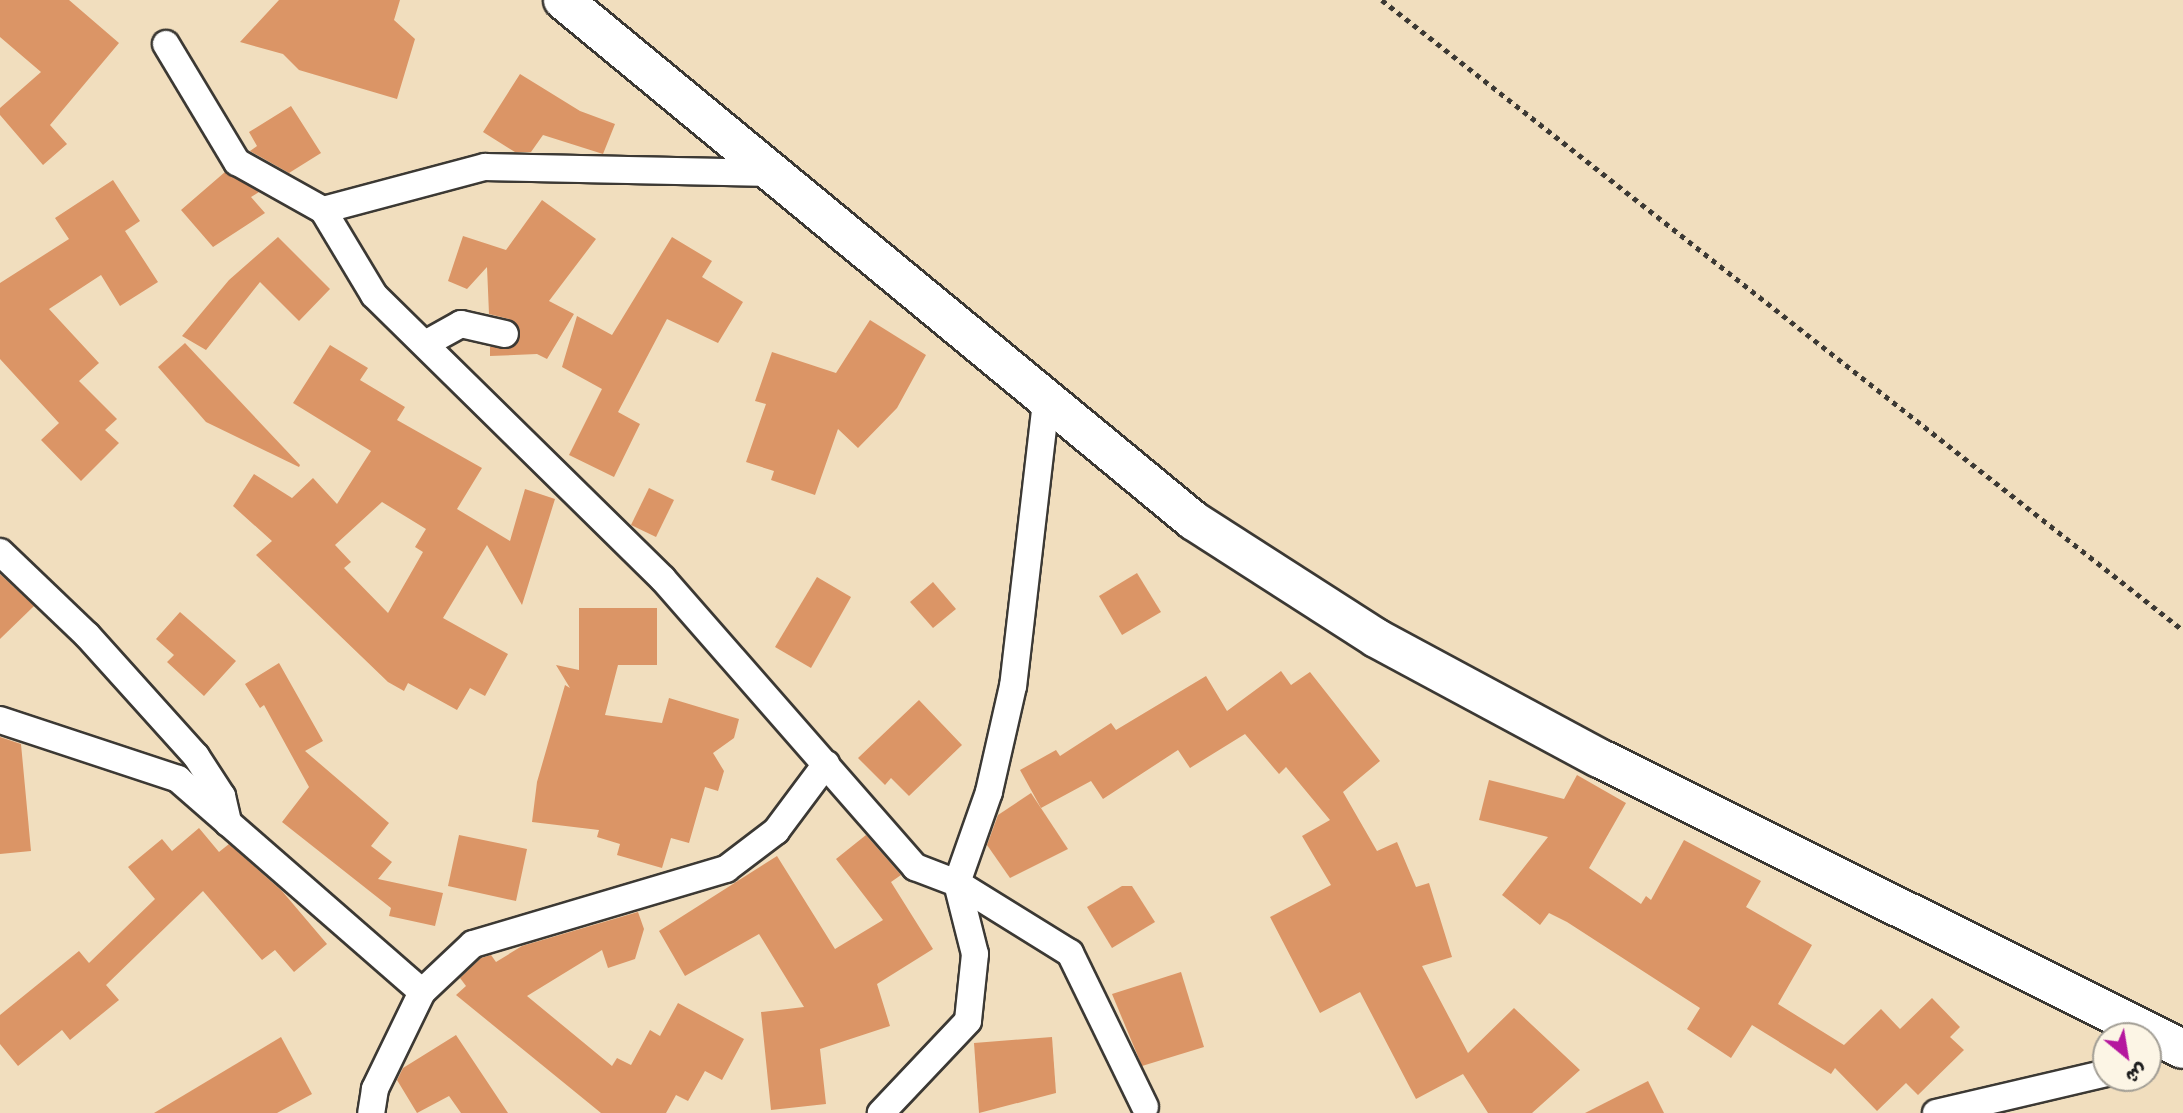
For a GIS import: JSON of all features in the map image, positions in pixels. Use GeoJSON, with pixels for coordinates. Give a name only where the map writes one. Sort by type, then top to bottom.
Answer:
{"type":"FeatureCollection","features":[{"type":"Feature","properties":{"kind":"main road"},"geometry":{"type":"LineString","coordinates":[[563,0],[1046,402],[1194,521],[1376,638],[1599,758],[2163,1044]]}},
{"type":"Feature","properties":{"kind":"street"},"geometry":{"type":"LineString","coordinates":[[166,44],[237,162],[323,210],[374,295],[663,579],[915,867],[957,883],[1070,953],[1145,1107]]}},
{"type":"Feature","properties":{"kind":"street"},"geometry":{"type":"LineString","coordinates":[[323,210],[485,167],[771,173]]}},
{"type":"Feature","properties":{"kind":"street"},"geometry":{"type":"LineString","coordinates":[[425,344],[461,324],[505,334]]}},
{"type":"Feature","properties":{"kind":"street"},"geometry":{"type":"LineString","coordinates":[[881,1113],[968,1021],[975,954],[957,883],[989,792],[1013,686],[1046,402]]}},
{"type":"Feature","properties":{"kind":"street"},"geometry":{"type":"LineString","coordinates":[[0,552],[87,635],[196,756],[222,796],[228,822]]}},
{"type":"Feature","properties":{"kind":"street"},"geometry":{"type":"LineString","coordinates":[[0,720],[178,779],[422,992]]}},
{"type":"Feature","properties":{"kind":"street"},"geometry":{"type":"LineString","coordinates":[[371,1113],[375,1089],[422,992],[473,944],[726,869],[776,831],[826,764]]}},
{"type":"Feature","properties":{"kind":"street"},"geometry":{"type":"LineString","coordinates":[[1936,1113],[2092,1076]]}},
{"type":"Feature","properties":{"kind":"path"},"geometry":{"type":"LineString","coordinates":[[1382,0],[2183,630]]}},
{"type":"Feature","properties":{"kind":"building"},"geometry":{"type":"Polygon","coordinates":[[[0,0],[69,0],[119,43],[50,125],[67,144],[43,165],[0,115],[0,108],[41,72],[0,37],[0,0]]]}},
{"type":"Feature","properties":{"kind":"building"},"geometry":{"type":"Polygon","coordinates":[[[279,0],[400,0],[394,20],[415,39],[397,99],[299,70],[283,54],[240,42],[279,0]]]}},
{"type":"Feature","properties":{"kind":"building"},"geometry":{"type":"Polygon","coordinates":[[[520,74],[580,111],[615,124],[603,154],[543,135],[531,152],[515,152],[483,132],[520,74]]]}},
{"type":"Feature","properties":{"kind":"building"},"geometry":{"type":"Polygon","coordinates":[[[291,106],[321,153],[289,173],[250,151],[257,146],[249,132],[291,106]]]}},
{"type":"Feature","properties":{"kind":"building"},"geometry":{"type":"Polygon","coordinates":[[[225,172],[259,192],[251,197],[265,213],[213,247],[181,210],[225,172]]]}},
{"type":"Feature","properties":{"kind":"building"},"geometry":{"type":"Polygon","coordinates":[[[113,180],[140,221],[125,231],[158,282],[120,306],[101,275],[49,309],[99,363],[79,381],[117,419],[105,430],[119,443],[81,481],[41,440],[59,423],[0,359],[0,283],[69,239],[55,218],[113,180]]]}},
{"type":"Feature","properties":{"kind":"building"},"geometry":{"type":"Polygon","coordinates":[[[542,200],[596,239],[549,301],[574,314],[547,359],[537,354],[490,356],[490,347],[516,345],[520,330],[509,319],[489,314],[487,267],[467,289],[448,281],[463,236],[506,250],[542,200]]]}},
{"type":"Feature","properties":{"kind":"building"},"geometry":{"type":"Polygon","coordinates":[[[278,237],[330,289],[299,321],[260,282],[206,350],[182,336],[229,280],[278,237]]]}},
{"type":"Feature","properties":{"kind":"building"},"geometry":{"type":"Polygon","coordinates":[[[672,237],[712,261],[702,277],[743,302],[718,343],[667,319],[618,412],[640,424],[614,477],[569,455],[602,389],[562,367],[577,316],[612,335],[672,237]]]}},
{"type":"Feature","properties":{"kind":"building"},"geometry":{"type":"Polygon","coordinates":[[[870,320],[926,355],[897,408],[858,448],[838,429],[815,495],[771,480],[774,471],[746,462],[766,404],[755,401],[772,352],[836,373],[870,320]]]}},
{"type":"Feature","properties":{"kind":"building"},"geometry":{"type":"Polygon","coordinates":[[[185,343],[299,467],[206,422],[158,367],[185,343]]]}},
{"type":"Feature","properties":{"kind":"building"},"geometry":{"type":"Polygon","coordinates":[[[330,345],[368,368],[360,380],[405,407],[397,420],[482,468],[457,509],[510,541],[525,489],[555,499],[522,605],[487,545],[443,618],[508,654],[485,696],[470,688],[457,710],[408,683],[404,691],[388,682],[256,555],[272,541],[233,506],[254,474],[292,498],[313,478],[337,504],[371,451],[293,403],[330,345]],[[382,502],[335,545],[351,562],[344,568],[388,613],[423,552],[415,547],[426,529],[382,502]]]}},
{"type":"Feature","properties":{"kind":"building"},"geometry":{"type":"Polygon","coordinates":[[[649,488],[674,500],[656,537],[631,525],[649,488]]]}},
{"type":"Feature","properties":{"kind":"building"},"geometry":{"type":"Polygon","coordinates":[[[1137,573],[1161,612],[1122,635],[1099,596],[1137,573]]]}},
{"type":"Feature","properties":{"kind":"building"},"geometry":{"type":"Polygon","coordinates":[[[0,574],[34,606],[0,639],[0,574]]]}},
{"type":"Feature","properties":{"kind":"building"},"geometry":{"type":"Polygon","coordinates":[[[817,577],[851,597],[811,668],[775,647],[817,577]]]}},
{"type":"Feature","properties":{"kind":"building"},"geometry":{"type":"Polygon","coordinates":[[[933,582],[956,609],[933,628],[910,602],[933,582]]]}},
{"type":"Feature","properties":{"kind":"building"},"geometry":{"type":"Polygon","coordinates":[[[579,608],[657,608],[657,665],[618,665],[605,715],[662,723],[669,698],[739,719],[734,738],[713,753],[724,771],[718,791],[705,787],[689,843],[671,838],[662,868],[617,855],[620,844],[597,837],[599,830],[532,822],[537,782],[565,685],[570,688],[556,665],[579,670],[579,608]]]}},
{"type":"Feature","properties":{"kind":"building"},"geometry":{"type":"Polygon","coordinates":[[[180,612],[236,661],[204,696],[167,662],[174,655],[156,639],[180,612]]]}},
{"type":"Feature","properties":{"kind":"building"},"geometry":{"type":"Polygon","coordinates":[[[279,663],[323,741],[305,751],[389,823],[371,846],[392,862],[378,879],[443,893],[435,926],[389,916],[391,908],[282,822],[309,787],[264,705],[260,708],[245,684],[279,663]]]}},
{"type":"Feature","properties":{"kind":"building"},"geometry":{"type":"Polygon","coordinates":[[[1281,671],[1291,685],[1310,672],[1380,761],[1343,792],[1377,851],[1397,842],[1416,887],[1429,883],[1452,957],[1422,966],[1468,1053],[1514,1008],[1580,1070],[1532,1113],[1488,1113],[1463,1074],[1416,1099],[1360,992],[1320,1013],[1270,917],[1331,885],[1302,836],[1330,820],[1286,767],[1279,774],[1245,734],[1190,768],[1178,750],[1103,799],[1091,781],[1041,808],[1020,770],[1056,750],[1060,756],[1111,723],[1116,730],[1206,676],[1227,711],[1281,671]]]}},
{"type":"Feature","properties":{"kind":"building"},"geometry":{"type":"Polygon","coordinates":[[[919,700],[962,745],[909,796],[891,778],[885,785],[858,758],[919,700]]]}},
{"type":"Feature","properties":{"kind":"building"},"geometry":{"type":"Polygon","coordinates":[[[0,737],[21,744],[31,851],[0,854],[0,737]]]}},
{"type":"Feature","properties":{"kind":"building"},"geometry":{"type":"Polygon","coordinates":[[[1577,775],[1626,803],[1589,868],[1641,904],[1646,896],[1651,900],[1684,840],[1761,881],[1746,907],[1812,945],[1778,1004],[1844,1045],[1881,1009],[1900,1029],[1932,998],[1960,1027],[1950,1037],[1964,1050],[1918,1095],[1906,1083],[1877,1111],[1835,1068],[1831,1074],[1752,1025],[1731,1058],[1687,1029],[1700,1008],[1567,922],[1549,913],[1540,925],[1502,895],[1548,837],[1479,820],[1489,780],[1564,799],[1577,775]]]}},
{"type":"Feature","properties":{"kind":"building"},"geometry":{"type":"Polygon","coordinates":[[[1031,793],[1068,849],[1010,878],[987,845],[998,815],[1031,793]]]}},
{"type":"Feature","properties":{"kind":"building"},"geometry":{"type":"Polygon","coordinates":[[[199,828],[219,852],[229,844],[282,891],[327,944],[294,972],[275,950],[262,960],[203,891],[106,985],[119,1000],[70,1040],[62,1030],[18,1066],[0,1044],[0,1015],[79,951],[89,963],[155,899],[128,867],[162,839],[172,851],[199,828]]]}},
{"type":"Feature","properties":{"kind":"building"},"geometry":{"type":"Polygon","coordinates":[[[459,835],[527,849],[516,901],[448,886],[459,835]]]}},
{"type":"Feature","properties":{"kind":"building"},"geometry":{"type":"Polygon","coordinates":[[[866,835],[901,875],[891,882],[933,949],[877,984],[890,1026],[820,1049],[826,1104],[771,1110],[761,1012],[804,1007],[759,934],[685,976],[659,931],[777,856],[835,949],[883,920],[836,859],[866,835]]]}},
{"type":"Feature","properties":{"kind":"building"},"geometry":{"type":"Polygon","coordinates":[[[1122,886],[1132,886],[1155,922],[1112,948],[1087,907],[1122,886]]]}},
{"type":"Feature","properties":{"kind":"building"},"geometry":{"type":"Polygon","coordinates":[[[638,912],[644,929],[635,959],[608,968],[602,950],[527,996],[612,1066],[617,1058],[631,1065],[650,1030],[660,1036],[678,1003],[744,1039],[722,1080],[705,1071],[688,1101],[676,1095],[666,1113],[601,1113],[456,995],[466,986],[460,978],[481,958],[491,955],[496,962],[522,946],[638,912]]]}},
{"type":"Feature","properties":{"kind":"building"},"geometry":{"type":"Polygon","coordinates":[[[1181,972],[1204,1047],[1142,1066],[1112,994],[1181,972]]]}},
{"type":"Feature","properties":{"kind":"building"},"geometry":{"type":"Polygon","coordinates":[[[456,1035],[508,1113],[461,1113],[449,1096],[417,1113],[397,1080],[403,1068],[456,1035]]]}},
{"type":"Feature","properties":{"kind":"building"},"geometry":{"type":"Polygon","coordinates":[[[281,1037],[312,1094],[277,1113],[154,1113],[281,1037]]]}},
{"type":"Feature","properties":{"kind":"building"},"geometry":{"type":"Polygon","coordinates":[[[1052,1037],[1056,1093],[979,1113],[974,1043],[1052,1037]]]}},
{"type":"Feature","properties":{"kind":"building"},"geometry":{"type":"Polygon","coordinates":[[[1648,1081],[1664,1113],[1585,1113],[1648,1081]]]}}]}
